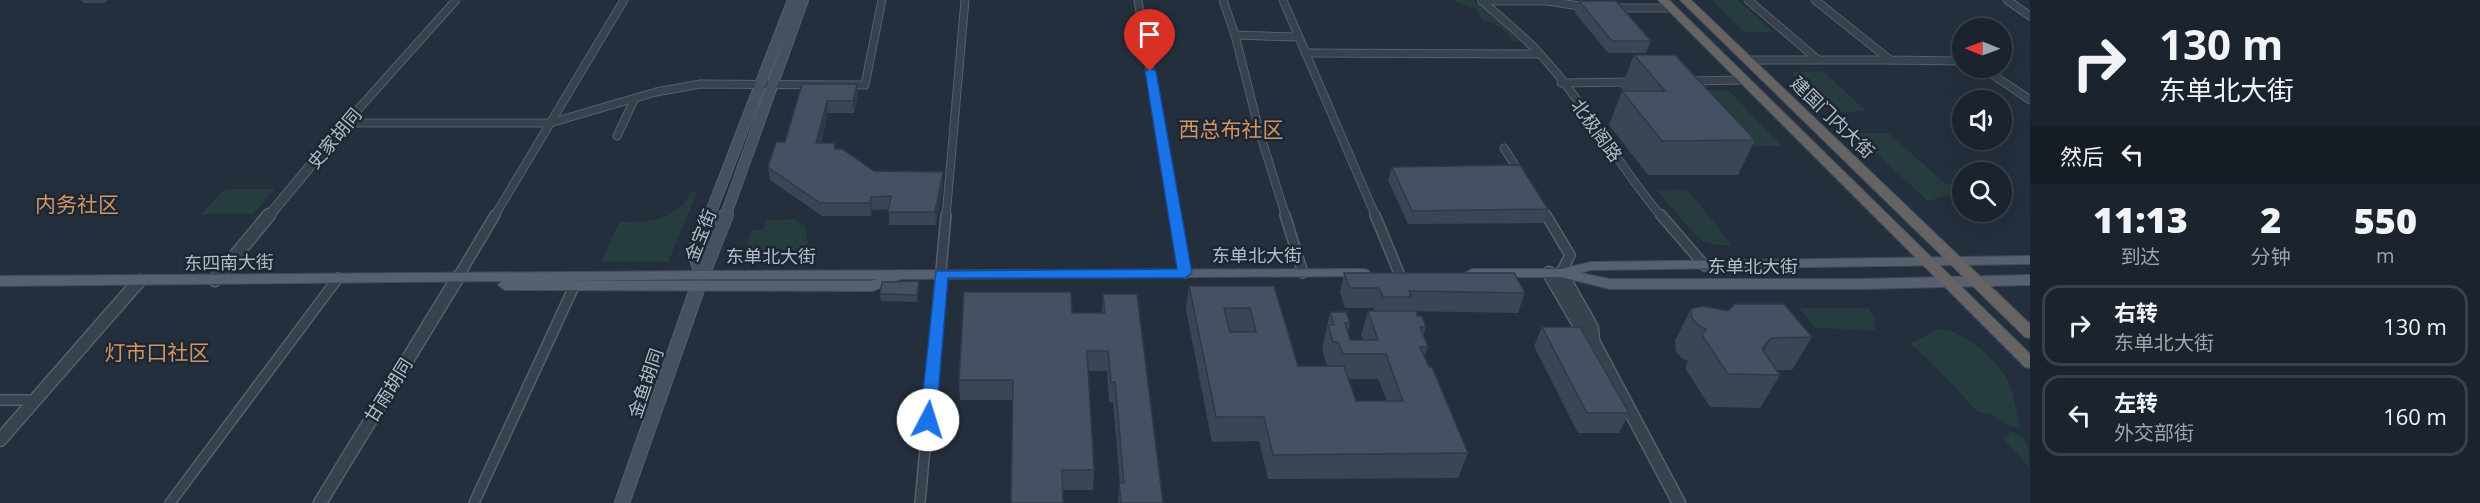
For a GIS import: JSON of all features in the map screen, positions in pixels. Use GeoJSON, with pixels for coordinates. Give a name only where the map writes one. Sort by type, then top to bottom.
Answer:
{"type":"FeatureCollection","features":[{"type":"Feature","properties":{"kind":"highway","name":"建国门内大街"},"geometry":{"type":"LineString","coordinates":[[1686,0],[2030,333]]}},
{"type":"Feature","properties":{"kind":"highway","name":"建国门内大街"},"geometry":{"type":"LineString","coordinates":[[1667,4],[2030,363]]}},
{"type":"Feature","properties":{"kind":"main road","name":"金宝街"},"geometry":{"type":"LineString","coordinates":[[700,280],[695,252],[793,0]]}},
{"type":"Feature","properties":{"kind":"main road","name":"金宝街"},"geometry":{"type":"LineString","coordinates":[[700,280],[710,259],[804,0]]}},
{"type":"Feature","properties":{"kind":"main road","name":"东单北大街"},"geometry":{"type":"LineString","coordinates":[[1454,273],[1555,273],[1592,266],[2030,260]]}},
{"type":"Feature","properties":{"kind":"main road","name":"东单北大街"},"geometry":{"type":"LineString","coordinates":[[901,274],[1418,273]]}},
{"type":"Feature","properties":{"kind":"main road","name":"东单北大街"},"geometry":{"type":"LineString","coordinates":[[1555,273],[1610,284],[2030,280]]}},
{"type":"Feature","properties":{"kind":"main road","name":"东四南大街"},"geometry":{"type":"LineString","coordinates":[[0,281],[458,277],[466,285],[700,280],[873,286],[901,274]]}},
{"type":"Feature","properties":{"kind":"main road","name":"金鱼胡同"},"geometry":{"type":"LineString","coordinates":[[622,503],[700,280]]}},
{"type":"Feature","properties":{"kind":"street","name":"史家胡同"},"geometry":{"type":"LineString","coordinates":[[346,123],[456,0]]}},
{"type":"Feature","properties":{"kind":"street"},"geometry":{"type":"LineString","coordinates":[[458,277],[624,0]]}},
{"type":"Feature","properties":{"kind":"street"},"geometry":{"type":"LineString","coordinates":[[219,280],[348,130],[346,123],[550,123],[635,98],[700,84],[865,85],[882,0]]}},
{"type":"Feature","properties":{"kind":"street"},"geometry":{"type":"LineString","coordinates":[[920,503],[966,0]]}},
{"type":"Feature","properties":{"kind":"street"},"geometry":{"type":"LineString","coordinates":[[1138,0],[1185,273]]}},
{"type":"Feature","properties":{"kind":"street"},"geometry":{"type":"LineString","coordinates":[[1223,0],[1260,134],[1303,273]]}},
{"type":"Feature","properties":{"kind":"street"},"geometry":{"type":"LineString","coordinates":[[1283,0],[1399,273]]}},
{"type":"Feature","properties":{"kind":"street"},"geometry":{"type":"LineString","coordinates":[[1482,0],[1547,1],[1577,7],[1667,4]]}},
{"type":"Feature","properties":{"kind":"street","name":"北极阁路"},"geometry":{"type":"LineString","coordinates":[[1482,0],[1540,54],[1597,128],[1640,191],[1706,266]]}},
{"type":"Feature","properties":{"kind":"street"},"geometry":{"type":"LineString","coordinates":[[1748,0],[1817,59]]}},
{"type":"Feature","properties":{"kind":"street"},"geometry":{"type":"LineString","coordinates":[[1815,0],[1890,60]]}},
{"type":"Feature","properties":{"kind":"street"},"geometry":{"type":"LineString","coordinates":[[2007,0],[2030,16]]}},
{"type":"Feature","properties":{"kind":"street"},"geometry":{"type":"LineString","coordinates":[[1234,35],[1297,37]]}},
{"type":"Feature","properties":{"kind":"street"},"geometry":{"type":"LineString","coordinates":[[1305,53],[1540,54]]}},
{"type":"Feature","properties":{"kind":"street"},"geometry":{"type":"LineString","coordinates":[[1748,60],[1952,62]]}},
{"type":"Feature","properties":{"kind":"street"},"geometry":{"type":"LineString","coordinates":[[1617,74],[1624,82]]}},
{"type":"Feature","properties":{"kind":"street"},"geometry":{"type":"LineString","coordinates":[[1998,78],[2030,100]]}},
{"type":"Feature","properties":{"kind":"street"},"geometry":{"type":"LineString","coordinates":[[1678,81],[1742,80]]}},
{"type":"Feature","properties":{"kind":"street"},"geometry":{"type":"LineString","coordinates":[[1594,82],[1602,92]]}},
{"type":"Feature","properties":{"kind":"street"},"geometry":{"type":"LineString","coordinates":[[1562,83],[1645,82]]}},
{"type":"Feature","properties":{"kind":"street"},"geometry":{"type":"LineString","coordinates":[[617,136],[635,98]]}},
{"type":"Feature","properties":{"kind":"street"},"geometry":{"type":"LineString","coordinates":[[1504,148],[1522,177]]}},
{"type":"Feature","properties":{"kind":"street"},"geometry":{"type":"LineString","coordinates":[[1534,197],[1570,255],[1555,273],[1581,328],[1593,341],[1679,503]]}},
{"type":"Feature","properties":{"kind":"street","name":"甘雨胡同"},"geometry":{"type":"LineString","coordinates":[[320,503],[458,277]]}},
{"type":"Feature","properties":{"kind":"street"},"geometry":{"type":"LineString","coordinates":[[170,503],[338,278]]}},
{"type":"Feature","properties":{"kind":"street"},"geometry":{"type":"LineString","coordinates":[[0,440],[139,281]]}},
{"type":"Feature","properties":{"kind":"street"},"geometry":{"type":"LineString","coordinates":[[474,503],[576,281]]}},
{"type":"Feature","properties":{"kind":"street"},"geometry":{"type":"LineString","coordinates":[[0,400],[35,400]]}},
{"type":"Feature","properties":{"kind":"green space"},"geometry":{"type":"Polygon","coordinates":[[[1449,0],[1474,0],[1520,41],[1512,41],[1500,27],[1483,21],[1475,8],[1449,0]]]}},
{"type":"Feature","properties":{"kind":"green space"},"geometry":{"type":"Polygon","coordinates":[[[1711,0],[1738,0],[1774,32],[1744,32],[1711,0]]]}},
{"type":"Feature","properties":{"kind":"green space"},"geometry":{"type":"Polygon","coordinates":[[[1823,71],[1866,111],[1834,112],[1791,72],[1823,71]]]}},
{"type":"Feature","properties":{"kind":"green space"},"geometry":{"type":"Polygon","coordinates":[[[1696,90],[1728,90],[1782,146],[1748,146],[1696,90]]]}},
{"type":"Feature","properties":{"kind":"green space"},"geometry":{"type":"Polygon","coordinates":[[[1854,133],[1888,133],[1946,184],[1952,184],[1952,196],[1928,201],[1854,133]]]}},
{"type":"Feature","properties":{"kind":"green space"},"geometry":{"type":"Polygon","coordinates":[[[225,189],[275,189],[253,214],[201,214],[225,189]]]}},
{"type":"Feature","properties":{"kind":"green space"},"geometry":{"type":"Polygon","coordinates":[[[1688,190],[1732,245],[1716,245],[1700,240],[1657,191],[1688,190]]]}},
{"type":"Feature","properties":{"kind":"green space"},"geometry":{"type":"Polygon","coordinates":[[[691,192],[697,192],[668,262],[601,262],[619,222],[650,220],[670,214],[685,202],[691,192]]]}},
{"type":"Feature","properties":{"kind":"green space"},"geometry":{"type":"Polygon","coordinates":[[[794,219],[805,227],[810,261],[742,261],[751,230],[763,230],[767,220],[794,219]]]}},
{"type":"Feature","properties":{"kind":"green space"},"geometry":{"type":"Polygon","coordinates":[[[1799,308],[1868,308],[1874,316],[1875,330],[1816,328],[1799,308]]]}},
{"type":"Feature","properties":{"kind":"green space"},"geometry":{"type":"Polygon","coordinates":[[[1938,329],[1947,330],[1966,338],[1984,352],[2005,375],[2021,429],[2007,425],[1992,415],[1977,411],[1926,357],[1910,344],[1938,329]]]}},
{"type":"Feature","properties":{"kind":"green space"},"geometry":{"type":"Polygon","coordinates":[[[2009,431],[2021,436],[2027,444],[2029,467],[2003,438],[2008,436],[2009,431]]]}},
{"type":"Feature","properties":{"kind":"building"},"geometry":{"type":"Polygon","coordinates":[[[1579,1],[1616,1],[1651,41],[1612,41],[1579,1]]]}},
{"type":"Feature","properties":{"kind":"building"},"geometry":{"type":"Polygon","coordinates":[[[1634,55],[1675,55],[1755,140],[1662,141],[1622,91],[1665,91],[1634,55]]]}},
{"type":"Feature","properties":{"kind":"building"},"geometry":{"type":"Polygon","coordinates":[[[802,84],[857,84],[853,101],[827,101],[816,143],[834,143],[835,149],[842,149],[874,171],[943,172],[935,212],[888,212],[891,196],[871,197],[870,203],[820,203],[768,167],[776,142],[785,142],[802,84]]]}},
{"type":"Feature","properties":{"kind":"building"},"geometry":{"type":"Polygon","coordinates":[[[1520,165],[1548,209],[1412,211],[1392,167],[1520,165]]]}},
{"type":"Feature","properties":{"kind":"building"},"geometry":{"type":"Polygon","coordinates":[[[1344,273],[1514,273],[1525,293],[1409,291],[1411,297],[1383,297],[1379,288],[1350,288],[1344,273]]]}},
{"type":"Feature","properties":{"kind":"building"},"geometry":{"type":"Polygon","coordinates":[[[919,281],[917,295],[880,294],[882,282],[919,281]]]}},
{"type":"Feature","properties":{"kind":"building"},"geometry":{"type":"Polygon","coordinates":[[[1189,286],[1274,286],[1298,366],[1344,366],[1356,401],[1403,401],[1386,354],[1343,354],[1338,342],[1333,342],[1328,325],[1334,325],[1330,312],[1346,312],[1350,323],[1345,323],[1350,340],[1378,340],[1368,311],[1417,311],[1417,316],[1422,316],[1426,327],[1420,327],[1428,347],[1420,347],[1429,367],[1432,367],[1468,453],[1273,455],[1264,417],[1216,417],[1189,286]],[[1224,308],[1230,332],[1256,332],[1250,308],[1224,308]]]}},
{"type":"Feature","properties":{"kind":"building"},"geometry":{"type":"Polygon","coordinates":[[[964,292],[1071,292],[1072,313],[1105,313],[1103,294],[1137,294],[1163,503],[1121,503],[1119,483],[1124,483],[1115,382],[1111,382],[1108,351],[1087,351],[1094,470],[1062,470],[1063,503],[1011,503],[1013,380],[959,380],[964,292]]]}},
{"type":"Feature","properties":{"kind":"building"},"geometry":{"type":"Polygon","coordinates":[[[1735,304],[1784,304],[1812,337],[1771,338],[1762,349],[1780,375],[1728,374],[1702,335],[1706,329],[1692,318],[1691,309],[1702,306],[1728,311],[1735,304]]]}},
{"type":"Feature","properties":{"kind":"building"},"geometry":{"type":"Polygon","coordinates":[[[1542,327],[1580,327],[1629,413],[1587,413],[1542,327]]]}},
{"type":"Feature","properties":{"kind":"district","name":"西总布社区"},"geometry":{"type":"Point","coordinates":[1231,129]}},
{"type":"Feature","properties":{"kind":"district","name":"内务社区"},"geometry":{"type":"Point","coordinates":[77,204]}},
{"type":"Feature","properties":{"kind":"district","name":"灯市口社区"},"geometry":{"type":"Point","coordinates":[157,352]}},
{"type":"Feature","properties":{"kind":"route"},"geometry":{"type":"LineString","coordinates":[[928,420],[941,274],[1185,273],[1150,71]]}}]}
